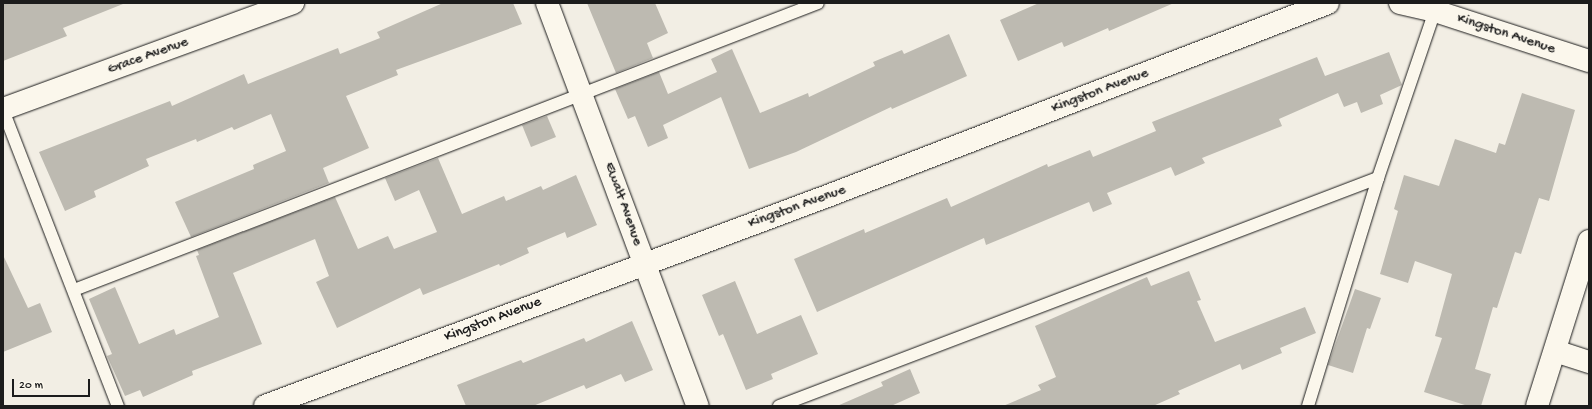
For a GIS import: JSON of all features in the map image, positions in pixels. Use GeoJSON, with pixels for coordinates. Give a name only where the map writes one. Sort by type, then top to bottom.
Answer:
{"type":"FeatureCollection","features":[{"type":"Feature","properties":{"kind":"street","name":"Grace Avenue"},"geometry":{"type":"LineString","coordinates":[[3,110],[293,3]]}},
{"type":"Feature","properties":{"kind":"street","name":"Ewalt Avenue"},"geometry":{"type":"LineString","coordinates":[[547,3],[698,406]]}},
{"type":"Feature","properties":{"kind":"street","name":"Kingston Avenue"},"geometry":{"type":"LineString","coordinates":[[265,406],[825,197],[1328,3]]}},
{"type":"Feature","properties":{"kind":"street","name":"Kingston Avenue"},"geometry":{"type":"LineString","coordinates":[[1400,3],[1435,11],[1589,61]]}},
{"type":"Feature","properties":{"kind":"street"},"geometry":{"type":"LineString","coordinates":[[1537,406],[1589,241]]}},
{"type":"Feature","properties":{"kind":"street"},"geometry":{"type":"LineString","coordinates":[[1555,351],[1589,362]]}},
{"type":"Feature","properties":{"kind":"lane"},"geometry":{"type":"LineString","coordinates":[[74,290],[818,3]]}},
{"type":"Feature","properties":{"kind":"lane"},"geometry":{"type":"LineString","coordinates":[[1308,406],[1378,178],[1435,11]]}},
{"type":"Feature","properties":{"kind":"lane"},"geometry":{"type":"LineString","coordinates":[[3,110],[118,406]]}},
{"type":"Feature","properties":{"kind":"lane"},"geometry":{"type":"LineString","coordinates":[[779,406],[1378,178]]}},
{"type":"Feature","properties":{"kind":"building"},"geometry":{"type":"Polygon","coordinates":[[[3,3],[123,4],[63,28],[67,36],[3,61],[3,3]]]}},
{"type":"Feature","properties":{"kind":"building"},"geometry":{"type":"Polygon","coordinates":[[[443,3],[513,3],[522,24],[396,70],[398,75],[346,96],[369,148],[323,168],[329,183],[191,237],[175,202],[254,169],[253,165],[286,151],[271,114],[234,130],[232,127],[197,142],[196,139],[146,159],[149,166],[94,191],[96,197],[65,211],[39,152],[170,101],[172,106],[244,74],[248,84],[338,48],[340,54],[380,38],[377,32],[443,3]]]}},
{"type":"Feature","properties":{"kind":"building"},"geometry":{"type":"Polygon","coordinates":[[[587,3],[655,3],[668,33],[647,43],[653,58],[616,73],[587,3]]]}},
{"type":"Feature","properties":{"kind":"building"},"geometry":{"type":"Polygon","coordinates":[[[1039,3],[1174,3],[1109,31],[1108,28],[1064,47],[1062,42],[1018,61],[1000,20],[1039,3]]]}},
{"type":"Feature","properties":{"kind":"building"},"geometry":{"type":"Polygon","coordinates":[[[949,34],[967,76],[892,109],[891,107],[796,152],[749,169],[721,97],[663,125],[668,138],[648,147],[635,116],[628,119],[615,89],[659,72],[668,94],[717,72],[711,59],[732,49],[760,113],[808,93],[809,97],[875,66],[873,62],[902,50],[904,54],[949,34]]]}},
{"type":"Feature","properties":{"kind":"building"},"geometry":{"type":"Polygon","coordinates":[[[1389,52],[1402,85],[1380,95],[1383,104],[1361,113],[1357,102],[1344,107],[1338,93],[1279,119],[1282,126],[1202,158],[1205,163],[1175,176],[1171,167],[1107,193],[1112,204],[1093,212],[1089,202],[986,245],[984,238],[817,312],[794,259],[864,229],[865,233],[947,198],[951,207],[1047,164],[1048,167],[1090,150],[1093,157],[1156,131],[1152,122],[1317,57],[1325,76],[1389,52]]]}},
{"type":"Feature","properties":{"kind":"building"},"geometry":{"type":"Polygon","coordinates":[[[1522,93],[1575,110],[1549,201],[1539,198],[1521,254],[1515,252],[1497,308],[1493,307],[1475,369],[1491,374],[1481,406],[1468,406],[1424,392],[1442,338],[1435,336],[1452,274],[1415,261],[1408,283],[1380,274],[1398,211],[1394,209],[1404,175],[1439,186],[1455,139],[1496,153],[1499,143],[1505,145],[1522,93]]]}},
{"type":"Feature","properties":{"kind":"building"},"geometry":{"type":"Polygon","coordinates":[[[547,116],[556,137],[531,147],[522,125],[547,116]]]}},
{"type":"Feature","properties":{"kind":"building"},"geometry":{"type":"Polygon","coordinates":[[[438,158],[462,214],[504,196],[506,201],[541,186],[543,190],[576,175],[597,225],[567,238],[565,232],[527,248],[529,253],[500,266],[499,264],[423,295],[420,288],[337,328],[316,282],[329,276],[315,239],[233,273],[262,344],[192,371],[193,375],[143,397],[140,390],[125,396],[107,356],[112,354],[89,299],[115,287],[139,344],[174,329],[176,335],[219,317],[196,256],[199,255],[197,250],[335,197],[358,249],[388,236],[394,249],[437,232],[419,190],[395,201],[385,178],[438,158]]]}},
{"type":"Feature","properties":{"kind":"building"},"geometry":{"type":"Polygon","coordinates":[[[3,255],[28,308],[40,303],[52,332],[3,352],[3,255]]]}},
{"type":"Feature","properties":{"kind":"building"},"geometry":{"type":"Polygon","coordinates":[[[1189,271],[1201,300],[1197,301],[1215,342],[1305,307],[1316,333],[1280,348],[1282,353],[1242,370],[1240,364],[1178,391],[1180,394],[1153,406],[1003,406],[1041,390],[1038,385],[1056,377],[1035,326],[1147,277],[1151,286],[1189,271]]]}},
{"type":"Feature","properties":{"kind":"building"},"geometry":{"type":"Polygon","coordinates":[[[735,281],[757,334],[801,315],[818,354],[771,374],[773,379],[746,390],[723,334],[719,336],[702,295],[735,281]]]}},
{"type":"Feature","properties":{"kind":"building"},"geometry":{"type":"Polygon","coordinates":[[[1355,289],[1381,298],[1370,329],[1367,328],[1353,373],[1328,365],[1355,289]]]}},
{"type":"Feature","properties":{"kind":"building"},"geometry":{"type":"Polygon","coordinates":[[[632,321],[653,370],[625,382],[621,374],[586,389],[584,385],[533,406],[466,406],[457,385],[521,360],[523,363],[584,338],[586,342],[632,321]]]}},
{"type":"Feature","properties":{"kind":"building"},"geometry":{"type":"Polygon","coordinates":[[[910,369],[920,393],[891,406],[837,406],[883,386],[881,382],[910,369]]]}}]}
